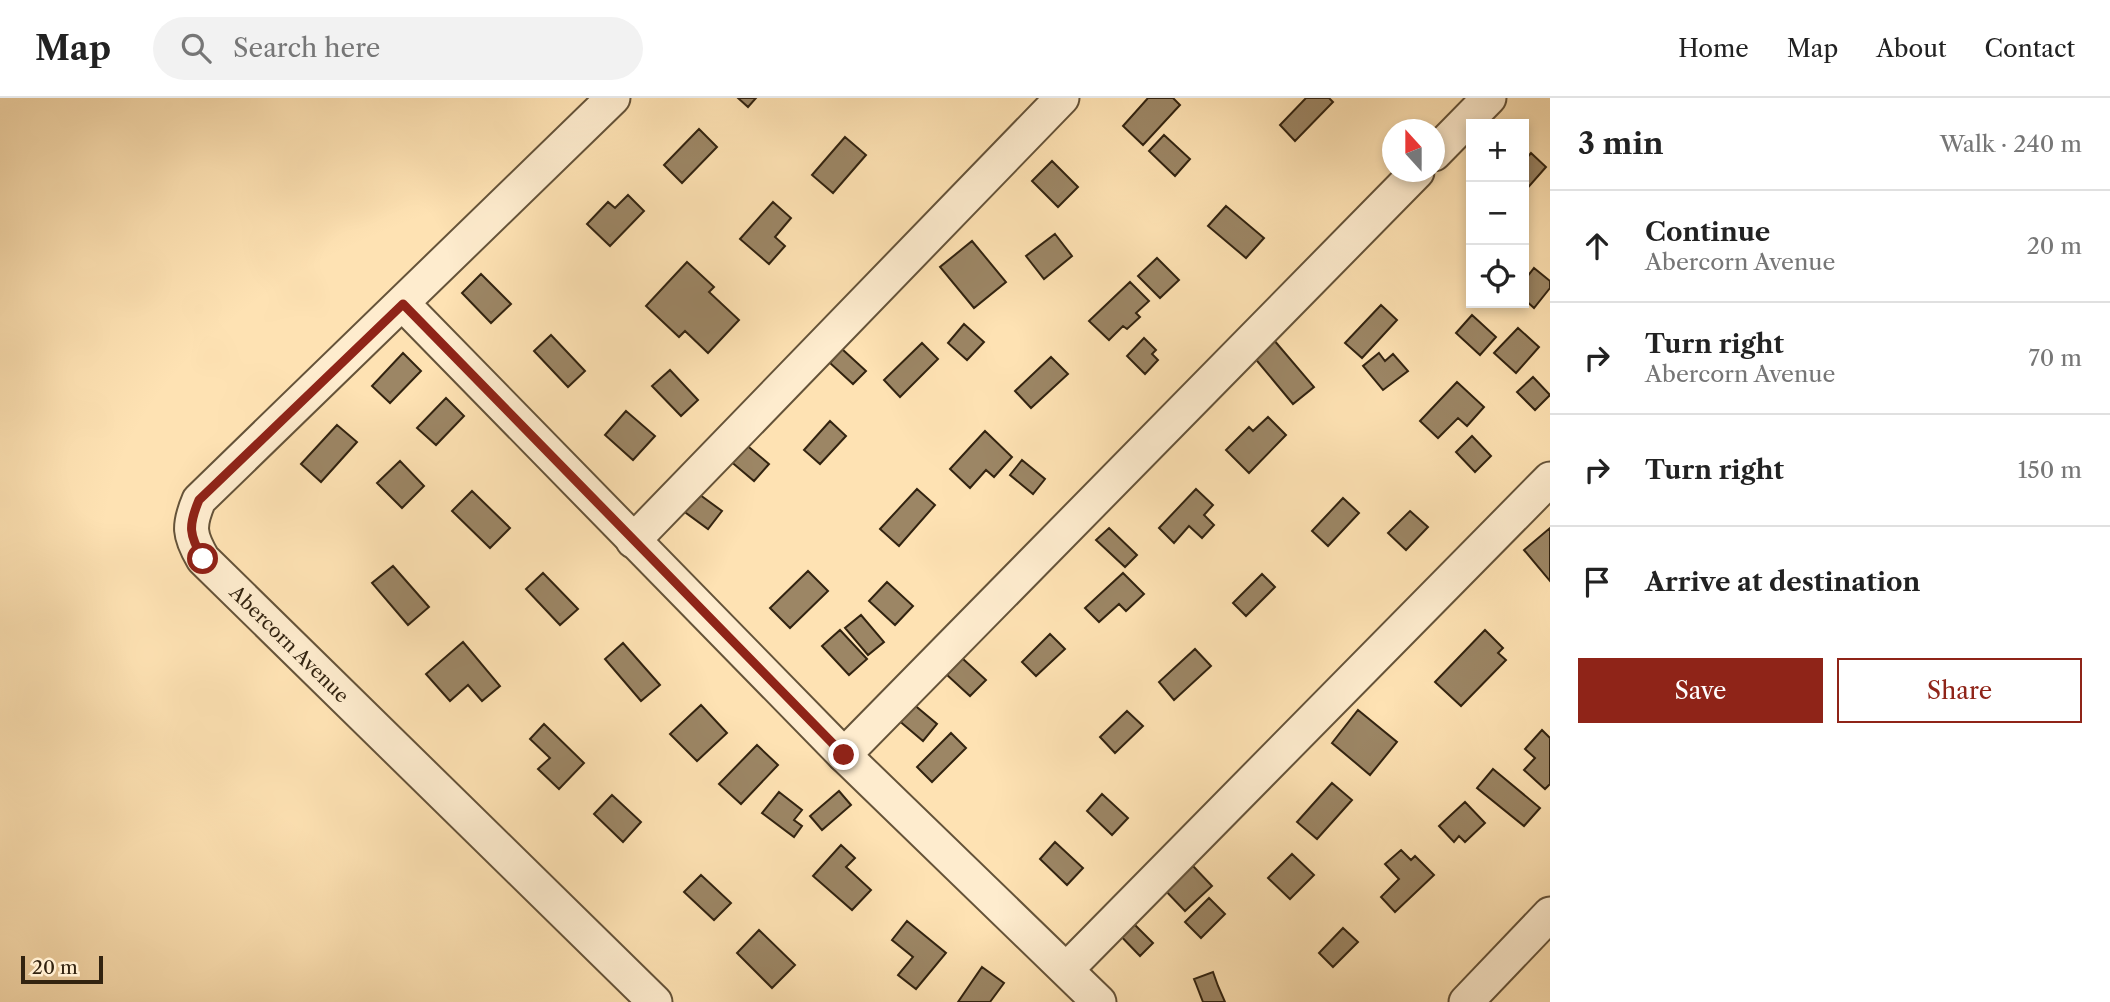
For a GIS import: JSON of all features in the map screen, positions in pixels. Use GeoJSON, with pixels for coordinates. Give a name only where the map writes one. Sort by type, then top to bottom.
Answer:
{"type":"FeatureCollection","features":[{"type":"Feature","properties":{"kind":"street","name":"Abercorn Avenue"},"geometry":{"type":"LineString","coordinates":[[613,98],[199,500],[191,519],[192,540],[203,559],[655,1002]]}},
{"type":"Feature","properties":{"kind":"street"},"geometry":{"type":"LineString","coordinates":[[633,541],[1062,98]]}},
{"type":"Feature","properties":{"kind":"street"},"geometry":{"type":"LineString","coordinates":[[1445,143],[1489,98]]}},
{"type":"Feature","properties":{"kind":"street"},"geometry":{"type":"LineString","coordinates":[[844,755],[1407,182]]}},
{"type":"Feature","properties":{"kind":"street"},"geometry":{"type":"LineString","coordinates":[[403,304],[844,755],[1099,1002]]}},
{"type":"Feature","properties":{"kind":"street"},"geometry":{"type":"LineString","coordinates":[[1067,969],[1550,479]]}},
{"type":"Feature","properties":{"kind":"street"},"geometry":{"type":"LineString","coordinates":[[1465,1002],[1550,915]]}},
{"type":"Feature","properties":{"kind":"building"},"geometry":{"type":"Polygon","coordinates":[[[738,98],[756,98],[748,107],[738,98]]]}},
{"type":"Feature","properties":{"kind":"building"},"geometry":{"type":"Polygon","coordinates":[[[1148,98],[1173,98],[1180,105],[1143,145],[1123,126],[1148,98]]]}},
{"type":"Feature","properties":{"kind":"building"},"geometry":{"type":"Polygon","coordinates":[[[1306,98],[1329,98],[1333,102],[1295,141],[1280,125],[1306,98]]]}},
{"type":"Feature","properties":{"kind":"building"},"geometry":{"type":"Polygon","coordinates":[[[699,129],[717,147],[682,183],[664,165],[699,129]]]}},
{"type":"Feature","properties":{"kind":"building"},"geometry":{"type":"Polygon","coordinates":[[[1164,135],[1190,159],[1175,176],[1149,151],[1164,135]]]}},
{"type":"Feature","properties":{"kind":"building"},"geometry":{"type":"Polygon","coordinates":[[[845,137],[866,155],[833,193],[812,175],[845,137]]]}},
{"type":"Feature","properties":{"kind":"building"},"geometry":{"type":"Polygon","coordinates":[[[1531,153],[1546,167],[1529,186],[1529,182],[1531,153]]]}},
{"type":"Feature","properties":{"kind":"building"},"geometry":{"type":"Polygon","coordinates":[[[1052,161],[1078,187],[1058,207],[1032,181],[1052,161]]]}},
{"type":"Feature","properties":{"kind":"building"},"geometry":{"type":"Polygon","coordinates":[[[628,195],[644,211],[610,246],[587,224],[608,202],[615,208],[628,195]]]}},
{"type":"Feature","properties":{"kind":"building"},"geometry":{"type":"Polygon","coordinates":[[[773,202],[791,218],[775,237],[785,246],[769,264],[740,239],[773,202]]]}},
{"type":"Feature","properties":{"kind":"building"},"geometry":{"type":"Polygon","coordinates":[[[1226,206],[1264,238],[1246,258],[1208,226],[1226,206]]]}},
{"type":"Feature","properties":{"kind":"building"},"geometry":{"type":"Polygon","coordinates":[[[1055,234],[1072,256],[1044,279],[1026,256],[1055,234]]]}},
{"type":"Feature","properties":{"kind":"building"},"geometry":{"type":"Polygon","coordinates":[[[972,241],[1006,282],[974,308],[940,267],[972,241]]]}},
{"type":"Feature","properties":{"kind":"building"},"geometry":{"type":"Polygon","coordinates":[[[1157,258],[1179,280],[1160,298],[1138,276],[1157,258]]]}},
{"type":"Feature","properties":{"kind":"building"},"geometry":{"type":"Polygon","coordinates":[[[687,262],[714,287],[709,292],[739,320],[708,353],[685,331],[679,337],[646,306],[687,262]]]}},
{"type":"Feature","properties":{"kind":"building"},"geometry":{"type":"Polygon","coordinates":[[[1534,268],[1550,281],[1550,288],[1534,308],[1529,304],[1529,274],[1534,268]]]}},
{"type":"Feature","properties":{"kind":"building"},"geometry":{"type":"Polygon","coordinates":[[[481,274],[511,304],[491,323],[462,293],[481,274]]]}},
{"type":"Feature","properties":{"kind":"building"},"geometry":{"type":"Polygon","coordinates":[[[1130,282],[1149,301],[1136,313],[1140,317],[1127,329],[1123,326],[1109,340],[1089,321],[1130,282]]]}},
{"type":"Feature","properties":{"kind":"building"},"geometry":{"type":"Polygon","coordinates":[[[1381,305],[1397,320],[1362,358],[1345,343],[1381,305]]]}},
{"type":"Feature","properties":{"kind":"building"},"geometry":{"type":"Polygon","coordinates":[[[1472,315],[1496,337],[1480,355],[1456,333],[1472,315]]]}},
{"type":"Feature","properties":{"kind":"building"},"geometry":{"type":"Polygon","coordinates":[[[964,324],[984,342],[967,360],[948,343],[964,324]]]}},
{"type":"Feature","properties":{"kind":"building"},"geometry":{"type":"Polygon","coordinates":[[[1518,328],[1539,347],[1516,373],[1494,353],[1518,328]]]}},
{"type":"Feature","properties":{"kind":"building"},"geometry":{"type":"Polygon","coordinates":[[[551,335],[585,371],[568,387],[534,351],[551,335]]]}},
{"type":"Feature","properties":{"kind":"building"},"geometry":{"type":"Polygon","coordinates":[[[1144,338],[1156,350],[1152,354],[1158,360],[1145,374],[1127,356],[1144,338]]]}},
{"type":"Feature","properties":{"kind":"building"},"geometry":{"type":"Polygon","coordinates":[[[1273,339],[1314,387],[1293,404],[1253,356],[1273,339]]]}},
{"type":"Feature","properties":{"kind":"building"},"geometry":{"type":"Polygon","coordinates":[[[922,343],[938,359],[900,397],[884,380],[922,343]]]}},
{"type":"Feature","properties":{"kind":"building"},"geometry":{"type":"Polygon","coordinates":[[[842,349],[866,371],[853,384],[830,363],[842,349]]]}},
{"type":"Feature","properties":{"kind":"building"},"geometry":{"type":"Polygon","coordinates":[[[403,353],[421,371],[390,403],[372,386],[403,353]]]}},
{"type":"Feature","properties":{"kind":"building"},"geometry":{"type":"Polygon","coordinates":[[[1379,353],[1385,361],[1393,354],[1408,371],[1383,390],[1363,366],[1379,353]]]}},
{"type":"Feature","properties":{"kind":"building"},"geometry":{"type":"Polygon","coordinates":[[[1051,357],[1068,374],[1031,408],[1015,391],[1051,357]]]}},
{"type":"Feature","properties":{"kind":"building"},"geometry":{"type":"Polygon","coordinates":[[[670,370],[698,400],[681,416],[652,386],[670,370]]]}},
{"type":"Feature","properties":{"kind":"building"},"geometry":{"type":"Polygon","coordinates":[[[1533,377],[1550,395],[1535,410],[1517,392],[1533,377]]]}},
{"type":"Feature","properties":{"kind":"building"},"geometry":{"type":"Polygon","coordinates":[[[1457,382],[1484,407],[1467,426],[1458,418],[1438,438],[1420,421],[1457,382]]]}},
{"type":"Feature","properties":{"kind":"building"},"geometry":{"type":"Polygon","coordinates":[[[446,398],[464,416],[436,445],[417,428],[446,398]]]}},
{"type":"Feature","properties":{"kind":"building"},"geometry":{"type":"Polygon","coordinates":[[[626,411],[655,436],[633,460],[605,435],[626,411]]]}},
{"type":"Feature","properties":{"kind":"building"},"geometry":{"type":"Polygon","coordinates":[[[1268,417],[1286,435],[1249,473],[1226,450],[1249,427],[1253,431],[1268,417]]]}},
{"type":"Feature","properties":{"kind":"building"},"geometry":{"type":"Polygon","coordinates":[[[830,421],[846,436],[820,464],[804,450],[830,421]]]}},
{"type":"Feature","properties":{"kind":"building"},"geometry":{"type":"Polygon","coordinates":[[[337,425],[357,442],[321,482],[301,464],[337,425]]]}},
{"type":"Feature","properties":{"kind":"building"},"geometry":{"type":"Polygon","coordinates":[[[985,431],[1012,457],[994,477],[986,470],[970,488],[950,469],[985,431]]]}},
{"type":"Feature","properties":{"kind":"building"},"geometry":{"type":"Polygon","coordinates":[[[1472,436],[1491,456],[1475,472],[1456,452],[1472,436]]]}},
{"type":"Feature","properties":{"kind":"building"},"geometry":{"type":"Polygon","coordinates":[[[744,443],[769,464],[754,481],[729,460],[744,443]]]}},
{"type":"Feature","properties":{"kind":"building"},"geometry":{"type":"Polygon","coordinates":[[[1022,460],[1045,479],[1033,494],[1010,475],[1022,460]]]}},
{"type":"Feature","properties":{"kind":"building"},"geometry":{"type":"Polygon","coordinates":[[[400,461],[424,486],[402,508],[377,483],[400,461]]]}},
{"type":"Feature","properties":{"kind":"building"},"geometry":{"type":"Polygon","coordinates":[[[917,489],[935,505],[899,546],[880,529],[917,489]]]}},
{"type":"Feature","properties":{"kind":"building"},"geometry":{"type":"Polygon","coordinates":[[[1196,489],[1213,505],[1204,515],[1214,525],[1202,538],[1189,526],[1174,543],[1159,528],[1196,489]]]}},
{"type":"Feature","properties":{"kind":"building"},"geometry":{"type":"Polygon","coordinates":[[[472,491],[510,528],[490,548],[452,511],[472,491]]]}},
{"type":"Feature","properties":{"kind":"building"},"geometry":{"type":"Polygon","coordinates":[[[696,492],[722,511],[708,529],[682,510],[696,492]]]}},
{"type":"Feature","properties":{"kind":"building"},"geometry":{"type":"Polygon","coordinates":[[[1343,498],[1359,513],[1328,546],[1312,531],[1343,498]]]}},
{"type":"Feature","properties":{"kind":"building"},"geometry":{"type":"Polygon","coordinates":[[[1410,511],[1428,527],[1406,550],[1388,533],[1410,511]]]}},
{"type":"Feature","properties":{"kind":"building"},"geometry":{"type":"Polygon","coordinates":[[[1109,528],[1137,555],[1125,567],[1096,540],[1109,528]]]}},
{"type":"Feature","properties":{"kind":"building"},"geometry":{"type":"Polygon","coordinates":[[[1550,528],[1550,581],[1524,550],[1550,528]]]}},
{"type":"Feature","properties":{"kind":"building"},"geometry":{"type":"Polygon","coordinates":[[[393,566],[429,607],[408,625],[372,583],[393,566]]]}},
{"type":"Feature","properties":{"kind":"building"},"geometry":{"type":"Polygon","coordinates":[[[808,571],[828,591],[790,628],[770,608],[808,571]]]}},
{"type":"Feature","properties":{"kind":"building"},"geometry":{"type":"Polygon","coordinates":[[[543,573],[578,609],[560,625],[526,589],[543,573]]]}},
{"type":"Feature","properties":{"kind":"building"},"geometry":{"type":"Polygon","coordinates":[[[1123,573],[1144,594],[1126,611],[1119,604],[1099,622],[1085,608],[1123,573]]]}},
{"type":"Feature","properties":{"kind":"building"},"geometry":{"type":"Polygon","coordinates":[[[1262,574],[1275,587],[1246,616],[1233,603],[1262,574]]]}},
{"type":"Feature","properties":{"kind":"building"},"geometry":{"type":"Polygon","coordinates":[[[887,582],[913,606],[895,625],[869,601],[887,582]]]}},
{"type":"Feature","properties":{"kind":"building"},"geometry":{"type":"Polygon","coordinates":[[[861,615],[884,642],[868,655],[845,628],[861,615]]]}},
{"type":"Feature","properties":{"kind":"building"},"geometry":{"type":"Polygon","coordinates":[[[840,630],[867,659],[849,675],[822,646],[840,630]]]}},
{"type":"Feature","properties":{"kind":"building"},"geometry":{"type":"Polygon","coordinates":[[[1485,630],[1503,648],[1498,653],[1506,660],[1461,706],[1435,682],[1485,630]]]}},
{"type":"Feature","properties":{"kind":"building"},"geometry":{"type":"Polygon","coordinates":[[[1050,634],[1065,649],[1036,676],[1022,662],[1050,634]]]}},
{"type":"Feature","properties":{"kind":"building"},"geometry":{"type":"Polygon","coordinates":[[[463,642],[500,686],[482,701],[468,685],[450,701],[426,674],[463,642]]]}},
{"type":"Feature","properties":{"kind":"building"},"geometry":{"type":"Polygon","coordinates":[[[623,643],[660,685],[641,701],[605,659],[623,643]]]}},
{"type":"Feature","properties":{"kind":"building"},"geometry":{"type":"Polygon","coordinates":[[[1195,649],[1211,666],[1174,700],[1159,682],[1195,649]]]}},
{"type":"Feature","properties":{"kind":"building"},"geometry":{"type":"Polygon","coordinates":[[[962,658],[986,680],[970,696],[947,675],[962,658]]]}},
{"type":"Feature","properties":{"kind":"building"},"geometry":{"type":"Polygon","coordinates":[[[912,703],[937,724],[923,741],[897,719],[912,703]]]}},
{"type":"Feature","properties":{"kind":"building"},"geometry":{"type":"Polygon","coordinates":[[[701,705],[727,733],[697,761],[670,734],[701,705]]]}},
{"type":"Feature","properties":{"kind":"building"},"geometry":{"type":"Polygon","coordinates":[[[1358,710],[1397,742],[1370,775],[1332,743],[1358,710]]]}},
{"type":"Feature","properties":{"kind":"building"},"geometry":{"type":"Polygon","coordinates":[[[1127,711],[1143,726],[1115,753],[1100,737],[1127,711]]]}},
{"type":"Feature","properties":{"kind":"building"},"geometry":{"type":"Polygon","coordinates":[[[544,724],[584,763],[559,789],[538,769],[550,758],[530,739],[544,724]]]}},
{"type":"Feature","properties":{"kind":"building"},"geometry":{"type":"Polygon","coordinates":[[[1542,730],[1550,738],[1550,784],[1545,789],[1524,770],[1535,758],[1525,749],[1542,730]]]}},
{"type":"Feature","properties":{"kind":"building"},"geometry":{"type":"Polygon","coordinates":[[[951,733],[966,748],[932,782],[917,767],[951,733]]]}},
{"type":"Feature","properties":{"kind":"building"},"geometry":{"type":"Polygon","coordinates":[[[757,745],[778,765],[741,804],[719,784],[757,745]]]}},
{"type":"Feature","properties":{"kind":"building"},"geometry":{"type":"Polygon","coordinates":[[[1493,769],[1540,808],[1524,826],[1477,788],[1493,769]]]}},
{"type":"Feature","properties":{"kind":"building"},"geometry":{"type":"Polygon","coordinates":[[[1332,783],[1352,800],[1317,839],[1297,822],[1332,783]]]}},
{"type":"Feature","properties":{"kind":"building"},"geometry":{"type":"Polygon","coordinates":[[[839,791],[851,805],[822,830],[810,816],[839,791]]]}},
{"type":"Feature","properties":{"kind":"building"},"geometry":{"type":"Polygon","coordinates":[[[779,792],[802,810],[794,820],[802,826],[794,837],[762,813],[779,792]]]}},
{"type":"Feature","properties":{"kind":"building"},"geometry":{"type":"Polygon","coordinates":[[[1102,794],[1128,818],[1112,835],[1087,811],[1102,794]]]}},
{"type":"Feature","properties":{"kind":"building"},"geometry":{"type":"Polygon","coordinates":[[[612,795],[641,822],[623,842],[594,814],[612,795]]]}},
{"type":"Feature","properties":{"kind":"building"},"geometry":{"type":"Polygon","coordinates":[[[1465,802],[1485,823],[1465,842],[1459,836],[1454,842],[1439,826],[1465,802]]]}},
{"type":"Feature","properties":{"kind":"building"},"geometry":{"type":"Polygon","coordinates":[[[1055,842],[1083,868],[1067,885],[1040,859],[1055,842]]]}},
{"type":"Feature","properties":{"kind":"building"},"geometry":{"type":"Polygon","coordinates":[[[841,845],[855,858],[846,867],[871,890],[852,910],[813,876],[841,845]]]}},
{"type":"Feature","properties":{"kind":"building"},"geometry":{"type":"Polygon","coordinates":[[[1401,850],[1411,860],[1415,856],[1434,875],[1395,912],[1381,897],[1399,879],[1385,864],[1401,850]]]}},
{"type":"Feature","properties":{"kind":"building"},"geometry":{"type":"Polygon","coordinates":[[[1292,854],[1314,875],[1290,899],[1268,878],[1292,854]]]}},
{"type":"Feature","properties":{"kind":"building"},"geometry":{"type":"Polygon","coordinates":[[[1193,866],[1212,886],[1185,911],[1160,885],[1181,877],[1193,866]]]}},
{"type":"Feature","properties":{"kind":"building"},"geometry":{"type":"Polygon","coordinates":[[[701,875],[731,903],[714,920],[684,892],[701,875]]]}},
{"type":"Feature","properties":{"kind":"building"},"geometry":{"type":"Polygon","coordinates":[[[1209,898],[1225,914],[1201,938],[1185,922],[1209,898]]]}},
{"type":"Feature","properties":{"kind":"building"},"geometry":{"type":"Polygon","coordinates":[[[1127,917],[1153,943],[1140,956],[1114,929],[1127,917]]]}},
{"type":"Feature","properties":{"kind":"building"},"geometry":{"type":"Polygon","coordinates":[[[907,921],[946,953],[916,989],[898,975],[913,957],[892,940],[907,921]]]}},
{"type":"Feature","properties":{"kind":"building"},"geometry":{"type":"Polygon","coordinates":[[[1343,928],[1358,942],[1333,967],[1319,953],[1343,928]]]}},
{"type":"Feature","properties":{"kind":"building"},"geometry":{"type":"Polygon","coordinates":[[[759,930],[795,965],[772,988],[737,953],[759,930]]]}},
{"type":"Feature","properties":{"kind":"building"},"geometry":{"type":"Polygon","coordinates":[[[982,967],[1004,983],[990,1002],[958,1002],[982,967]]]}},
{"type":"Feature","properties":{"kind":"building"},"geometry":{"type":"Polygon","coordinates":[[[1213,972],[1225,1002],[1203,1002],[1194,979],[1213,972]]]}},
{"type":"Feature","properties":{"kind":"route"},"geometry":{"type":"LineString","coordinates":[[203,559],[192,540],[191,519],[199,500],[403,304],[844,755]]}}]}
